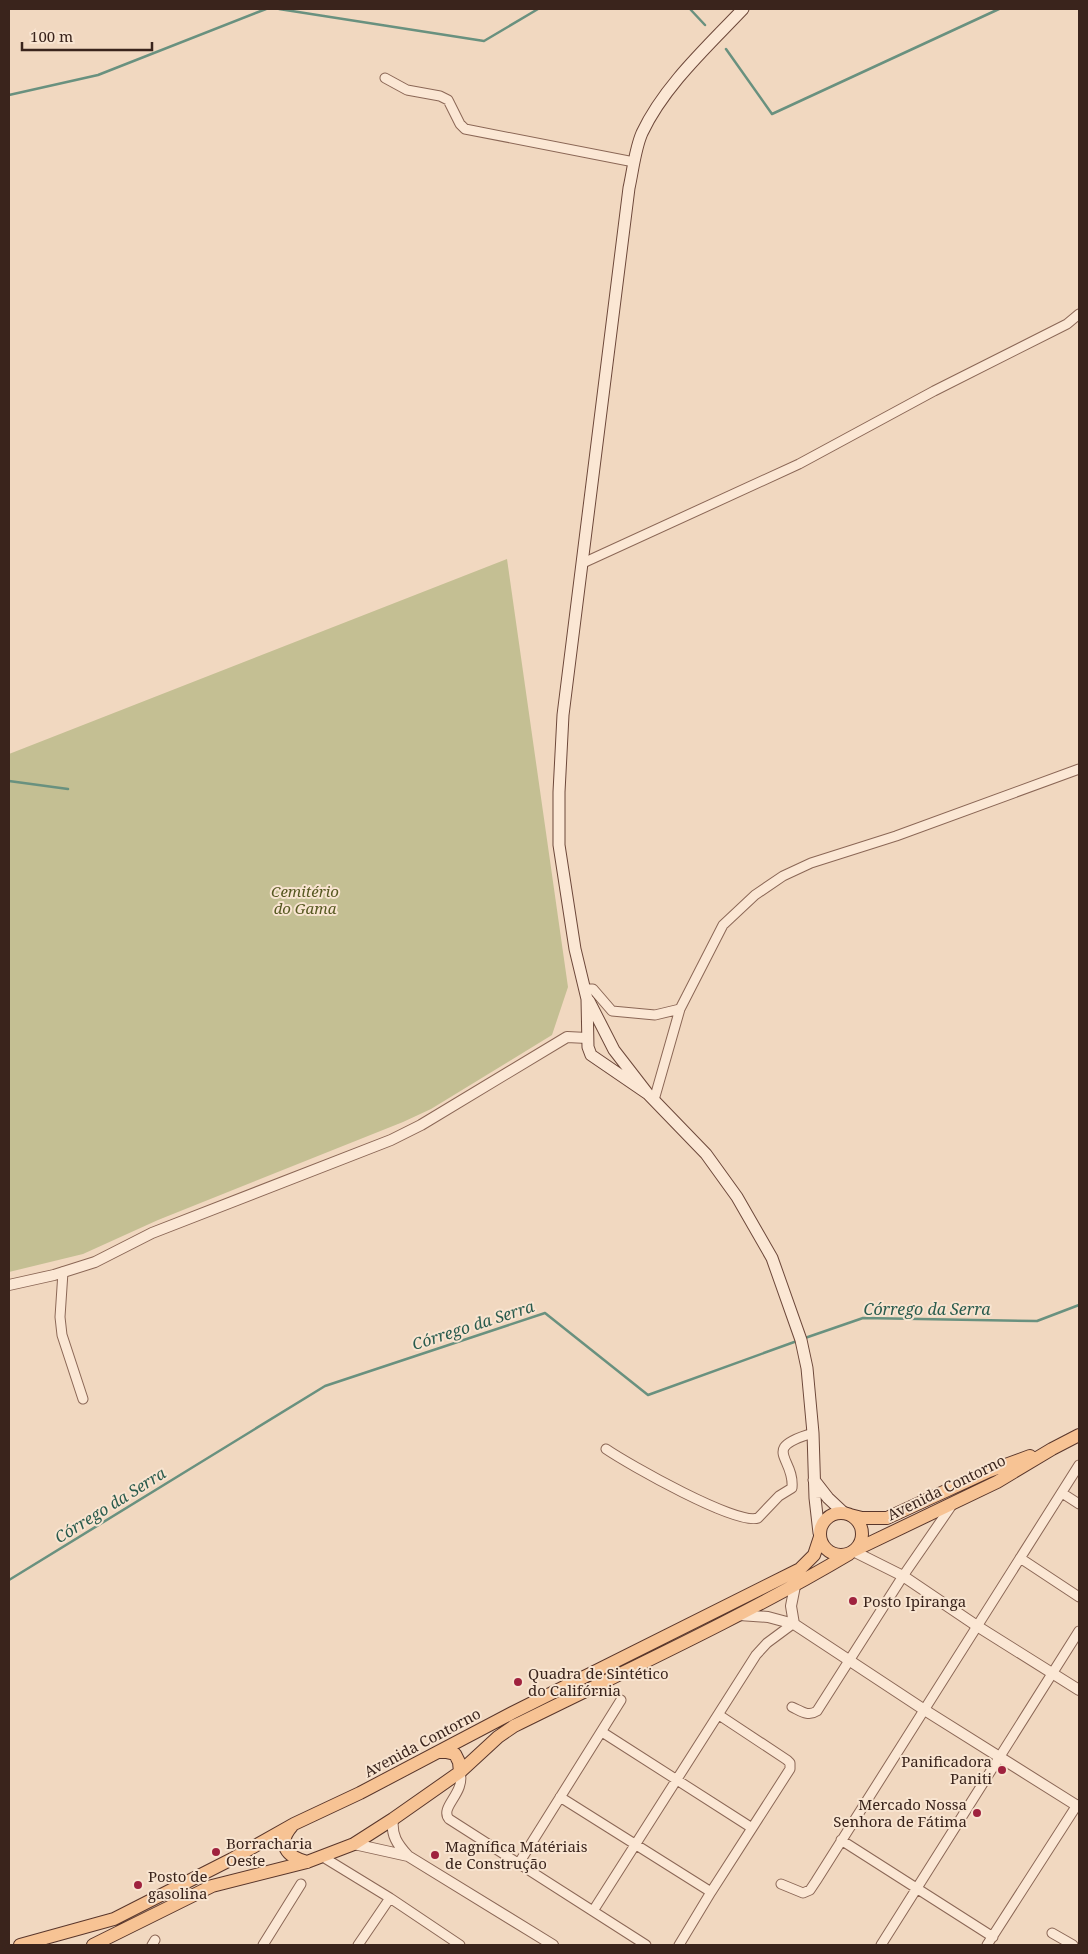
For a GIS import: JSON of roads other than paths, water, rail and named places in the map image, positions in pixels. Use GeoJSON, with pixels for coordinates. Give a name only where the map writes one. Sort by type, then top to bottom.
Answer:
{"type":"FeatureCollection","features":[{"type":"Feature","properties":{"kind":"main road"},"geometry":{"type":"LineString","coordinates":[[743,9],[661,100],[642,134],[634,162],[629,188],[563,715],[559,792],[560,845],[565,893],[575,950],[587,994],[614,1050],[651,1097],[706,1154],[737,1197],[772,1258],[801,1340],[807,1368],[813,1433],[814,1480],[819,1535],[822,1544],[830,1553],[843,1555],[851,1553],[861,1542],[862,1535],[859,1523],[828,1498],[814,1480]]}},
{"type":"Feature","properties":{"kind":"main road"},"geometry":{"type":"LineString","coordinates":[[587,994],[587,1038],[591,1055],[651,1097]]}},
{"type":"Feature","properties":{"kind":"main road"},"geometry":{"type":"LineString","coordinates":[[587,1038],[598,1034],[608,1036]]}},
{"type":"Feature","properties":{"kind":"main road"},"geometry":{"type":"LineString","coordinates":[[598,1059],[607,1059],[612,1056],[614,1050]]}},
{"type":"Feature","properties":{"kind":"main road","name":"Avenida Contorno"},"geometry":{"type":"LineString","coordinates":[[96,1944],[218,1884],[307,1862],[354,1844],[460,1772],[498,1737],[514,1726],[739,1615],[795,1586],[851,1553],[998,1482],[1079,1435]]}},
{"type":"Feature","properties":{"kind":"main road","name":"Avenida Contorno"},"geometry":{"type":"LineString","coordinates":[[847,1514],[862,1518],[887,1518],[989,1471],[1052,1449]]}},
{"type":"Feature","properties":{"kind":"main road"},"geometry":{"type":"LineString","coordinates":[[819,1535],[821,1526],[830,1516],[847,1514]]}},
{"type":"Feature","properties":{"kind":"main road","name":"Avenida Contorno"},"geometry":{"type":"LineString","coordinates":[[20,1945],[108,1921],[294,1824],[360,1793],[800,1569],[814,1555],[819,1535]]}},
{"type":"Feature","properties":{"kind":"main road"},"geometry":{"type":"LineString","coordinates":[[438,1752],[455,1754],[459,1762],[460,1772]]}},
{"type":"Feature","properties":{"kind":"main road"},"geometry":{"type":"LineString","coordinates":[[294,1824],[285,1838],[286,1848],[293,1858],[307,1862]]}},
{"type":"Feature","properties":{"kind":"main road"},"geometry":{"type":"LineString","coordinates":[[177,1903],[186,1882]]}},
{"type":"Feature","properties":{"kind":"main road"},"geometry":{"type":"LineString","coordinates":[[96,1944],[108,1921]]}},
{"type":"Feature","properties":{"kind":"street"},"geometry":{"type":"LineString","coordinates":[[385,78],[407,90],[440,96],[448,100],[460,124],[465,129],[634,162]]}},
{"type":"Feature","properties":{"kind":"street"},"geometry":{"type":"LineString","coordinates":[[582,563],[799,464],[934,391],[1068,324],[1079,314]]}},
{"type":"Feature","properties":{"kind":"street"},"geometry":{"type":"LineString","coordinates":[[651,1097],[680,1010],[723,925],[744,904],[783,876],[811,863],[896,836],[1079,769]]}},
{"type":"Feature","properties":{"kind":"street"},"geometry":{"type":"LineString","coordinates":[[587,994],[594,989],[612,1011],[655,1015],[680,1010]]}},
{"type":"Feature","properties":{"kind":"street"},"geometry":{"type":"LineString","coordinates":[[9,1285],[95,1262],[152,1233],[391,1140],[421,1125],[567,1037],[587,1038]]}},
{"type":"Feature","properties":{"kind":"street"},"geometry":{"type":"LineString","coordinates":[[63,1272],[60,1310],[62,1335],[83,1399]]}},
{"type":"Feature","properties":{"kind":"street"},"geometry":{"type":"LineString","coordinates":[[606,1449],[624,1462],[704,1502],[740,1517],[754,1519],[758,1518],[779,1496],[791,1489],[792,1486],[783,1451],[786,1445],[796,1438],[813,1433]]}},
{"type":"Feature","properties":{"kind":"street"},"geometry":{"type":"LineString","coordinates":[[781,1884],[803,1893],[810,1890],[1079,1465]]}},
{"type":"Feature","properties":{"kind":"street"},"geometry":{"type":"LineString","coordinates":[[1062,1493],[1079,1504]]}},
{"type":"Feature","properties":{"kind":"street"},"geometry":{"type":"LineString","coordinates":[[792,1706],[807,1714],[813,1714],[817,1711],[903,1576],[954,1502]]}},
{"type":"Feature","properties":{"kind":"street"},"geometry":{"type":"LineString","coordinates":[[851,1553],[903,1576],[977,1626],[1079,1690]]}},
{"type":"Feature","properties":{"kind":"street"},"geometry":{"type":"LineString","coordinates":[[1020,1558],[1079,1597]]}},
{"type":"Feature","properties":{"kind":"street"},"geometry":{"type":"LineString","coordinates":[[794,1624],[791,1606],[795,1586]]}},
{"type":"Feature","properties":{"kind":"street"},"geometry":{"type":"LineString","coordinates":[[739,1615],[768,1617],[794,1624],[1078,1806],[987,1945]]}},
{"type":"Feature","properties":{"kind":"street"},"geometry":{"type":"LineString","coordinates":[[593,1911],[760,1650],[794,1624]]}},
{"type":"Feature","properties":{"kind":"street"},"geometry":{"type":"LineString","coordinates":[[881,1945],[1079,1631]]}},
{"type":"Feature","properties":{"kind":"street"},"geometry":{"type":"LineString","coordinates":[[519,1863],[621,1700]]}},
{"type":"Feature","properties":{"kind":"street"},"geometry":{"type":"LineString","coordinates":[[679,1945],[752,1828],[784,1782],[790,1769],[790,1763],[719,1715]]}},
{"type":"Feature","properties":{"kind":"street"},"geometry":{"type":"LineString","coordinates":[[602,1732],[752,1828]]}},
{"type":"Feature","properties":{"kind":"street"},"geometry":{"type":"LineString","coordinates":[[460,1772],[462,1779],[459,1790],[446,1810],[446,1815],[449,1819],[646,1945]]}},
{"type":"Feature","properties":{"kind":"street"},"geometry":{"type":"LineString","coordinates":[[560,1797],[711,1892]]}},
{"type":"Feature","properties":{"kind":"street"},"geometry":{"type":"LineString","coordinates":[[393,1819],[393,1834],[398,1844],[408,1856],[552,1945]]}},
{"type":"Feature","properties":{"kind":"street"},"geometry":{"type":"LineString","coordinates":[[841,1840],[993,1937]]}},
{"type":"Feature","properties":{"kind":"street"},"geometry":{"type":"LineString","coordinates":[[354,1844],[408,1856]]}},
{"type":"Feature","properties":{"kind":"street"},"geometry":{"type":"LineString","coordinates":[[323,1857],[390,1898],[460,1945]]}},
{"type":"Feature","properties":{"kind":"street"},"geometry":{"type":"LineString","coordinates":[[263,1945],[301,1884]]}},
{"type":"Feature","properties":{"kind":"street"},"geometry":{"type":"LineString","coordinates":[[358,1945],[390,1898]]}},
{"type":"Feature","properties":{"kind":"street"},"geometry":{"type":"LineString","coordinates":[[1052,1933],[1073,1945]]}},
{"type":"Feature","properties":{"kind":"waterway"},"geometry":{"type":"LineString","coordinates":[[9,95],[98,75],[266,9]]}},
{"type":"Feature","properties":{"kind":"waterway"},"geometry":{"type":"LineString","coordinates":[[279,9],[484,41],[538,9]]}},
{"type":"Feature","properties":{"kind":"waterway"},"geometry":{"type":"LineString","coordinates":[[690,9],[705,25]]}},
{"type":"Feature","properties":{"kind":"waterway"},"geometry":{"type":"LineString","coordinates":[[726,49],[772,114],[999,9]]}},
{"type":"Feature","properties":{"kind":"waterway"},"geometry":{"type":"LineString","coordinates":[[9,781],[68,789]]}},
{"type":"Feature","properties":{"kind":"waterway","name":"Córrego da Serra"},"geometry":{"type":"LineString","coordinates":[[805,1338],[863,1318],[1037,1321],[1079,1305]]}},
{"type":"Feature","properties":{"kind":"waterway","name":"Córrego da Serra"},"geometry":{"type":"LineString","coordinates":[[9,1580],[325,1386],[545,1313],[648,1395],[797,1341]]}},
{"type":"Feature","properties":{"kind":"place","name":"Posto Ipiranga"},"geometry":{"type":"Point","coordinates":[853,1601]}},
{"type":"Feature","properties":{"kind":"place","name":"Quadra de Sintético do Califórnia"},"geometry":{"type":"Point","coordinates":[518,1682]}},
{"type":"Feature","properties":{"kind":"place","name":"Panificadora Paniti"},"geometry":{"type":"Point","coordinates":[1002,1770]}},
{"type":"Feature","properties":{"kind":"place","name":"Mercado Nossa Senhora de Fátima"},"geometry":{"type":"Point","coordinates":[977,1813]}},
{"type":"Feature","properties":{"kind":"place","name":"Borracharia Oeste"},"geometry":{"type":"Point","coordinates":[216,1852]}},
{"type":"Feature","properties":{"kind":"place","name":"Magnífica Matériais de Construção"},"geometry":{"type":"Point","coordinates":[435,1855]}},
{"type":"Feature","properties":{"kind":"place","name":"Posto de gasolina"},"geometry":{"type":"Point","coordinates":[138,1885]}},
{"type":"Feature","properties":{"kind":"park label","name":"Cemitério do Gama"},"geometry":{"type":"Point","coordinates":[305,900]}}]}
